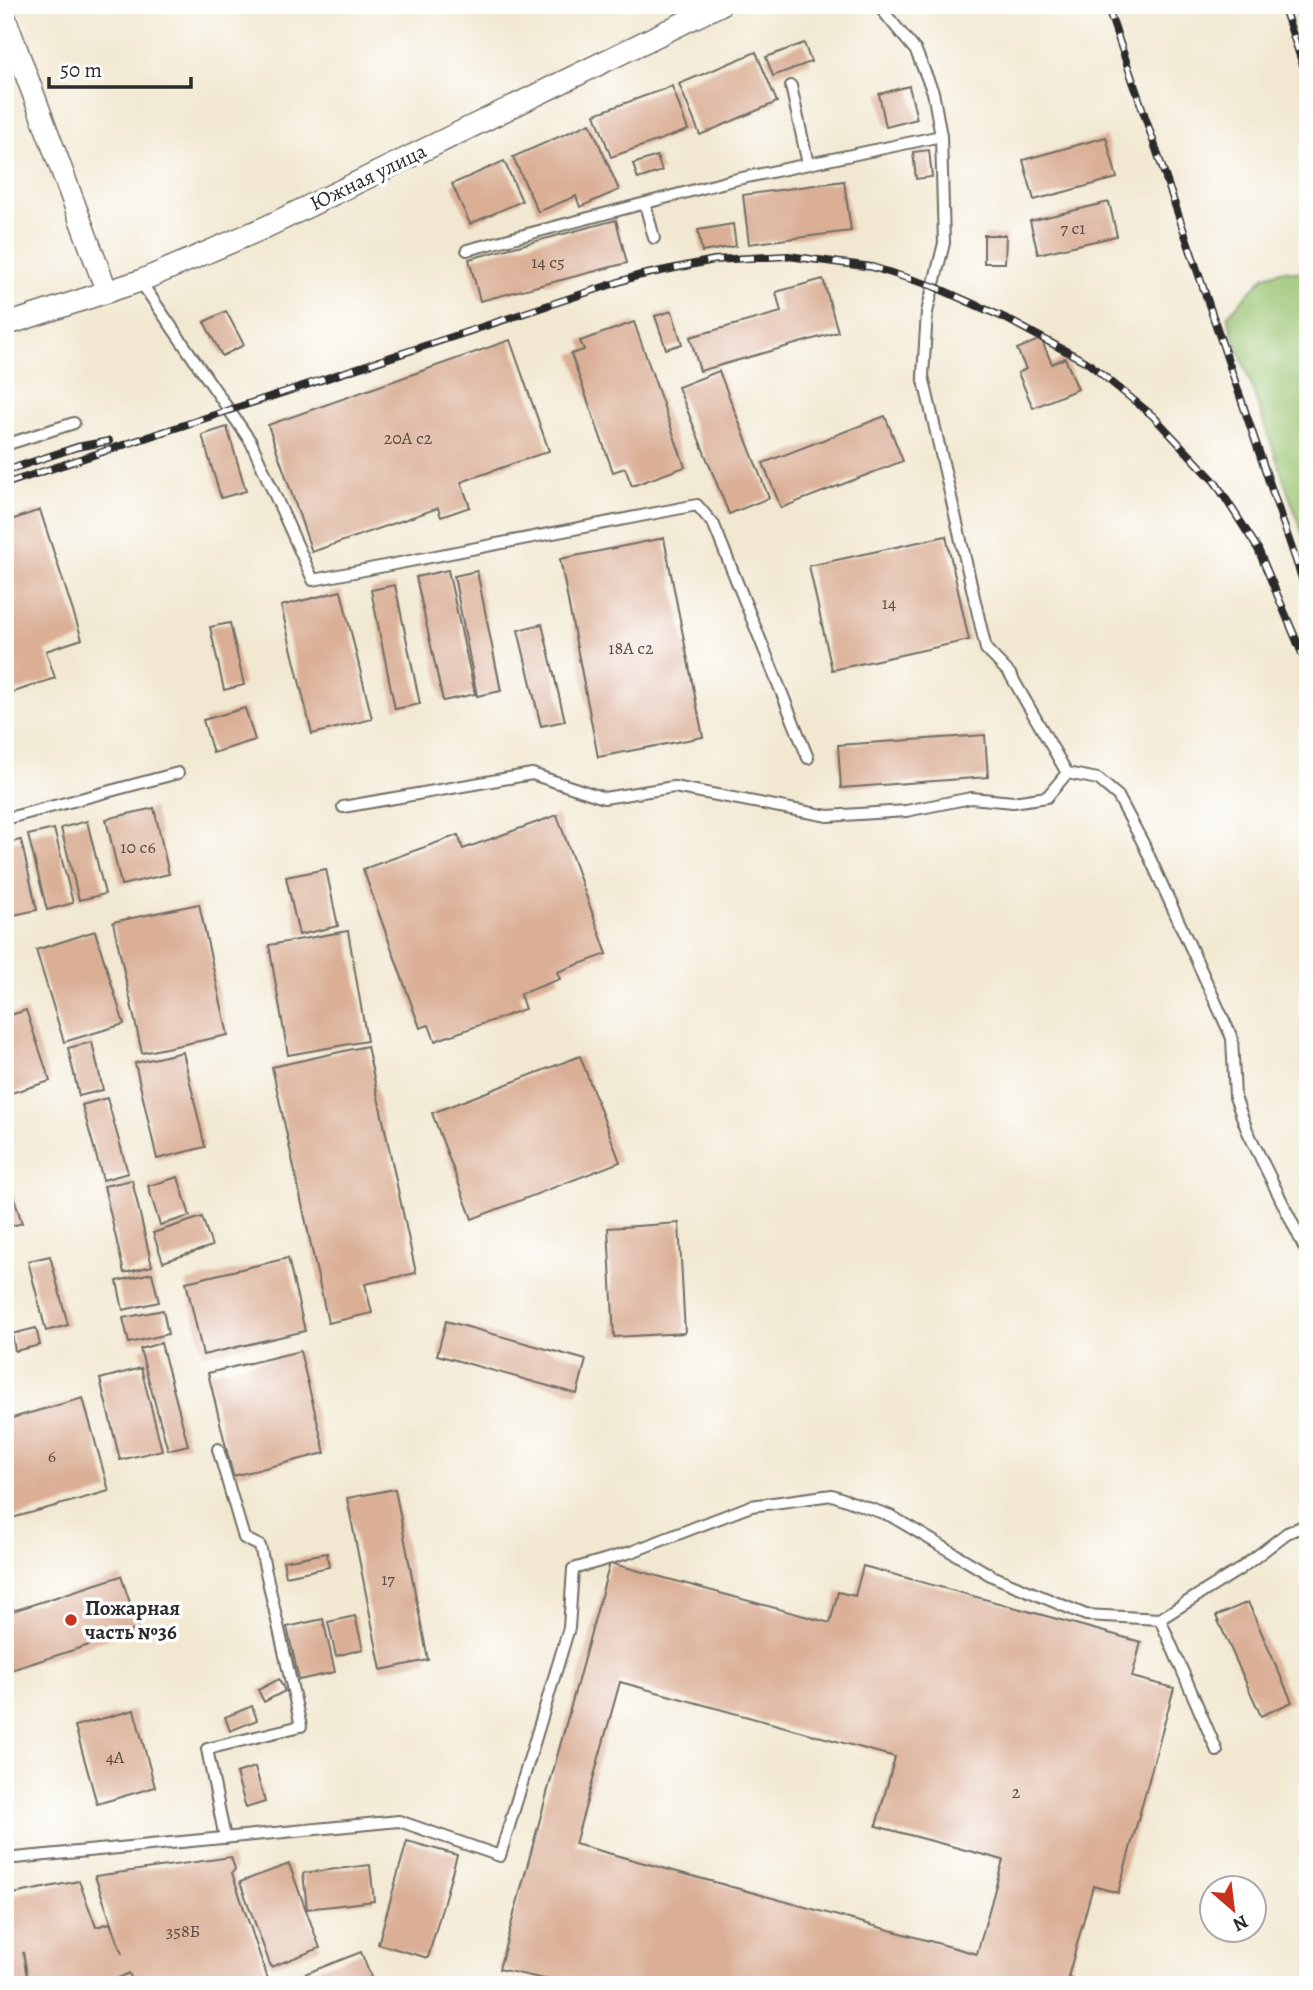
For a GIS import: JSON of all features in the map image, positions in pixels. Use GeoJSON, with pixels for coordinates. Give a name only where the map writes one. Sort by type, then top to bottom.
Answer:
{"type":"FeatureCollection","features":[{"type":"Feature","properties":{"kind":"street","name":"Южная улица"},"geometry":{"type":"LineString","coordinates":[[5,325],[140,281],[264,228],[720,5]]}},
{"type":"Feature","properties":{"kind":"street"},"geometry":{"type":"LineString","coordinates":[[5,18],[107,292]]}},
{"type":"Feature","properties":{"kind":"lane"},"geometry":{"type":"LineString","coordinates":[[878,5],[916,51],[933,92],[941,136],[944,243],[927,312],[923,376],[986,649],[1010,674],[1067,774]]}},
{"type":"Feature","properties":{"kind":"lane"},"geometry":{"type":"LineString","coordinates":[[790,86],[808,164]]}},
{"type":"Feature","properties":{"kind":"lane"},"geometry":{"type":"LineString","coordinates":[[467,250],[808,164],[941,136]]}},
{"type":"Feature","properties":{"kind":"lane"},"geometry":{"type":"LineString","coordinates":[[645,204],[654,238]]}},
{"type":"Feature","properties":{"kind":"lane"},"geometry":{"type":"LineString","coordinates":[[140,281],[251,442],[313,579],[697,505],[714,524],[808,758]]}},
{"type":"Feature","properties":{"kind":"lane"},"geometry":{"type":"LineString","coordinates":[[5,445],[74,423]]}},
{"type":"Feature","properties":{"kind":"lane"},"geometry":{"type":"LineString","coordinates":[[5,819],[178,773]]}},
{"type":"Feature","properties":{"kind":"lane"},"geometry":{"type":"LineString","coordinates":[[343,807],[532,774],[604,798],[674,787],[828,816],[906,811],[971,798],[1013,802],[1047,797],[1067,774]]}},
{"type":"Feature","properties":{"kind":"lane"},"geometry":{"type":"LineString","coordinates":[[1067,774],[1098,779],[1118,796],[1143,843],[1232,1038],[1235,1097],[1247,1130],[1308,1255]]}},
{"type":"Feature","properties":{"kind":"lane"},"geometry":{"type":"LineString","coordinates":[[218,1450],[244,1538],[260,1546],[302,1726],[207,1749],[225,1838]]}},
{"type":"Feature","properties":{"kind":"lane"},"geometry":{"type":"LineString","coordinates":[[5,1860],[399,1821],[500,1856],[569,1628],[573,1569],[631,1552],[751,1506],[832,1494],[891,1516],[992,1576],[1086,1615],[1160,1619],[1240,1570],[1287,1533],[1308,1524]]}},
{"type":"Feature","properties":{"kind":"lane"},"geometry":{"type":"LineString","coordinates":[[1160,1619],[1217,1751]]}},
{"type":"Feature","properties":{"kind":"green space"},"geometry":{"type":"Polygon","coordinates":[[[1284,270],[1308,274],[1308,550],[1227,316],[1265,276],[1284,270]]]}},
{"type":"Feature","properties":{"kind":"building"},"geometry":{"type":"Polygon","coordinates":[[[804,43],[811,62],[773,76],[766,57],[804,43]]]}},
{"type":"Feature","properties":{"kind":"building"},"geometry":{"type":"Polygon","coordinates":[[[756,52],[777,102],[700,135],[679,84],[756,52]]]}},
{"type":"Feature","properties":{"kind":"building"},"geometry":{"type":"Polygon","coordinates":[[[672,86],[688,130],[611,157],[595,114],[672,86]]]}},
{"type":"Feature","properties":{"kind":"building"},"geometry":{"type":"Polygon","coordinates":[[[909,86],[917,119],[886,127],[879,94],[909,86]]]}},
{"type":"Feature","properties":{"kind":"building"},"geometry":{"type":"Polygon","coordinates":[[[590,123],[619,190],[580,207],[576,196],[538,212],[513,157],[590,123]]]}},
{"type":"Feature","properties":{"kind":"building"},"geometry":{"type":"Polygon","coordinates":[[[1106,137],[1117,178],[1034,200],[1023,160],[1106,137]]]}},
{"type":"Feature","properties":{"kind":"building"},"geometry":{"type":"Polygon","coordinates":[[[929,150],[932,177],[916,179],[913,152],[929,150]]]}},
{"type":"Feature","properties":{"kind":"building"},"geometry":{"type":"Polygon","coordinates":[[[657,156],[662,171],[638,179],[633,164],[657,156]]]}},
{"type":"Feature","properties":{"kind":"building"},"geometry":{"type":"Polygon","coordinates":[[[504,161],[522,201],[470,224],[452,184],[504,161]]]}},
{"type":"Feature","properties":{"kind":"building"},"geometry":{"type":"Polygon","coordinates":[[[844,181],[851,231],[749,244],[743,195],[844,181]]]}},
{"type":"Feature","properties":{"kind":"building"},"geometry":{"type":"Polygon","coordinates":[[[1109,202],[1117,236],[1038,254],[1030,221],[1109,202]]]}},
{"type":"Feature","properties":{"kind":"building"},"geometry":{"type":"Polygon","coordinates":[[[616,220],[627,263],[480,301],[469,259],[616,220]]]}},
{"type":"Feature","properties":{"kind":"building"},"geometry":{"type":"Polygon","coordinates":[[[733,224],[736,246],[702,252],[698,230],[733,224]]]}},
{"type":"Feature","properties":{"kind":"building"},"geometry":{"type":"Polygon","coordinates":[[[984,235],[1006,235],[1005,263],[984,263],[984,235]]]}},
{"type":"Feature","properties":{"kind":"building"},"geometry":{"type":"Polygon","coordinates":[[[823,279],[838,332],[700,371],[690,337],[781,312],[776,292],[823,279]]]}},
{"type":"Feature","properties":{"kind":"building"},"geometry":{"type":"Polygon","coordinates":[[[226,311],[244,345],[222,356],[204,322],[226,311]]]}},
{"type":"Feature","properties":{"kind":"building"},"geometry":{"type":"Polygon","coordinates":[[[672,311],[682,344],[666,349],[655,316],[672,311]]]}},
{"type":"Feature","properties":{"kind":"building"},"geometry":{"type":"Polygon","coordinates":[[[634,322],[685,467],[632,486],[625,468],[613,472],[571,354],[584,350],[580,341],[634,322]]]}},
{"type":"Feature","properties":{"kind":"building"},"geometry":{"type":"Polygon","coordinates":[[[1041,339],[1052,364],[1065,358],[1078,389],[1033,408],[1018,373],[1026,369],[1017,349],[1041,339]]]}},
{"type":"Feature","properties":{"kind":"building"},"geometry":{"type":"Polygon","coordinates":[[[510,340],[549,451],[461,482],[470,507],[441,517],[438,508],[312,552],[268,425],[510,340]]]}},
{"type":"Feature","properties":{"kind":"building"},"geometry":{"type":"Polygon","coordinates":[[[719,371],[769,498],[729,514],[678,387],[719,371]]]}},
{"type":"Feature","properties":{"kind":"building"},"geometry":{"type":"Polygon","coordinates":[[[885,416],[903,461],[781,508],[763,463],[885,416]]]}},
{"type":"Feature","properties":{"kind":"building"},"geometry":{"type":"Polygon","coordinates":[[[227,427],[246,491],[221,498],[202,435],[227,427]]]}},
{"type":"Feature","properties":{"kind":"building"},"geometry":{"type":"Polygon","coordinates":[[[40,510],[82,639],[46,651],[55,678],[5,695],[5,522],[40,510]]]}},
{"type":"Feature","properties":{"kind":"building"},"geometry":{"type":"Polygon","coordinates":[[[946,536],[969,640],[832,670],[809,566],[946,536]]]}},
{"type":"Feature","properties":{"kind":"building"},"geometry":{"type":"Polygon","coordinates":[[[664,538],[703,737],[598,757],[560,559],[664,538]]]}},
{"type":"Feature","properties":{"kind":"building"},"geometry":{"type":"Polygon","coordinates":[[[448,570],[475,694],[443,701],[416,577],[448,570]]]}},
{"type":"Feature","properties":{"kind":"building"},"geometry":{"type":"Polygon","coordinates":[[[477,571],[501,691],[477,696],[454,576],[477,571]]]}},
{"type":"Feature","properties":{"kind":"building"},"geometry":{"type":"Polygon","coordinates":[[[395,585],[420,704],[395,709],[371,590],[395,585]]]}},
{"type":"Feature","properties":{"kind":"building"},"geometry":{"type":"Polygon","coordinates":[[[341,591],[372,719],[312,734],[281,606],[341,591]]]}},
{"type":"Feature","properties":{"kind":"building"},"geometry":{"type":"Polygon","coordinates":[[[230,623],[244,685],[224,690],[210,627],[230,623]]]}},
{"type":"Feature","properties":{"kind":"building"},"geometry":{"type":"Polygon","coordinates":[[[542,624],[565,721],[541,726],[518,630],[542,624]]]}},
{"type":"Feature","properties":{"kind":"building"},"geometry":{"type":"Polygon","coordinates":[[[245,708],[255,740],[213,753],[203,720],[245,708]]]}},
{"type":"Feature","properties":{"kind":"building"},"geometry":{"type":"Polygon","coordinates":[[[985,735],[988,777],[841,788],[838,745],[985,735]]]}},
{"type":"Feature","properties":{"kind":"building"},"geometry":{"type":"Polygon","coordinates":[[[154,808],[169,874],[121,885],[106,819],[154,808]]]}},
{"type":"Feature","properties":{"kind":"building"},"geometry":{"type":"Polygon","coordinates":[[[557,815],[607,954],[557,972],[560,979],[520,994],[525,1009],[435,1041],[429,1025],[420,1028],[363,869],[458,835],[463,849],[557,815]]]}},
{"type":"Feature","properties":{"kind":"building"},"geometry":{"type":"Polygon","coordinates":[[[87,821],[105,894],[79,900],[61,828],[87,821]]]}},
{"type":"Feature","properties":{"kind":"building"},"geometry":{"type":"Polygon","coordinates":[[[54,829],[73,903],[47,910],[28,835],[54,829]]]}},
{"type":"Feature","properties":{"kind":"building"},"geometry":{"type":"Polygon","coordinates":[[[21,840],[37,910],[5,917],[5,843],[21,840]]]}},
{"type":"Feature","properties":{"kind":"building"},"geometry":{"type":"Polygon","coordinates":[[[326,869],[338,926],[299,935],[286,877],[326,869]]]}},
{"type":"Feature","properties":{"kind":"building"},"geometry":{"type":"Polygon","coordinates":[[[199,904],[228,1035],[142,1053],[113,922],[199,904]]]}},
{"type":"Feature","properties":{"kind":"building"},"geometry":{"type":"Polygon","coordinates":[[[95,931],[124,1024],[64,1042],[36,950],[95,931]]]}},
{"type":"Feature","properties":{"kind":"building"},"geometry":{"type":"Polygon","coordinates":[[[348,931],[367,1041],[288,1055],[269,945],[348,931]]]}},
{"type":"Feature","properties":{"kind":"building"},"geometry":{"type":"Polygon","coordinates":[[[26,1010],[50,1081],[5,1095],[5,1017],[26,1010]]]}},
{"type":"Feature","properties":{"kind":"building"},"geometry":{"type":"Polygon","coordinates":[[[92,1042],[103,1090],[79,1096],[68,1048],[92,1042]]]}},
{"type":"Feature","properties":{"kind":"building"},"geometry":{"type":"Polygon","coordinates":[[[367,1046],[416,1273],[365,1284],[372,1313],[328,1323],[272,1067],[367,1046]]]}},
{"type":"Feature","properties":{"kind":"building"},"geometry":{"type":"Polygon","coordinates":[[[183,1052],[205,1147],[157,1159],[135,1063],[183,1052]]]}},
{"type":"Feature","properties":{"kind":"building"},"geometry":{"type":"Polygon","coordinates":[[[580,1056],[620,1162],[472,1219],[432,1113],[580,1056]]]}},
{"type":"Feature","properties":{"kind":"building"},"geometry":{"type":"Polygon","coordinates":[[[107,1098],[128,1173],[103,1180],[82,1105],[107,1098]]]}},
{"type":"Feature","properties":{"kind":"building"},"geometry":{"type":"Polygon","coordinates":[[[5,1170],[22,1223],[5,1228],[5,1170]]]}},
{"type":"Feature","properties":{"kind":"building"},"geometry":{"type":"Polygon","coordinates":[[[178,1177],[190,1216],[160,1225],[148,1186],[178,1177]]]}},
{"type":"Feature","properties":{"kind":"building"},"geometry":{"type":"Polygon","coordinates":[[[132,1180],[152,1266],[124,1273],[104,1186],[132,1180]]]}},
{"type":"Feature","properties":{"kind":"building"},"geometry":{"type":"Polygon","coordinates":[[[202,1217],[212,1246],[163,1262],[153,1233],[202,1217]]]}},
{"type":"Feature","properties":{"kind":"building"},"geometry":{"type":"Polygon","coordinates":[[[679,1223],[685,1333],[614,1337],[608,1228],[679,1223]]]}},
{"type":"Feature","properties":{"kind":"building"},"geometry":{"type":"Polygon","coordinates":[[[50,1256],[68,1325],[46,1331],[28,1261],[50,1256]]]}},
{"type":"Feature","properties":{"kind":"building"},"geometry":{"type":"Polygon","coordinates":[[[288,1258],[305,1331],[203,1355],[186,1282],[288,1258]]]}},
{"type":"Feature","properties":{"kind":"building"},"geometry":{"type":"Polygon","coordinates":[[[152,1273],[159,1302],[123,1310],[117,1281],[152,1273]]]}},
{"type":"Feature","properties":{"kind":"building"},"geometry":{"type":"Polygon","coordinates":[[[163,1310],[168,1334],[129,1343],[123,1318],[163,1310]]]}},
{"type":"Feature","properties":{"kind":"building"},"geometry":{"type":"Polygon","coordinates":[[[446,1321],[586,1360],[577,1394],[437,1355],[446,1321]]]}},
{"type":"Feature","properties":{"kind":"building"},"geometry":{"type":"Polygon","coordinates":[[[36,1328],[40,1345],[15,1351],[12,1334],[36,1328]]]}},
{"type":"Feature","properties":{"kind":"building"},"geometry":{"type":"Polygon","coordinates":[[[161,1343],[188,1445],[168,1450],[140,1349],[161,1343]]]}},
{"type":"Feature","properties":{"kind":"building"},"geometry":{"type":"Polygon","coordinates":[[[300,1351],[325,1453],[233,1476],[208,1373],[300,1351]]]}},
{"type":"Feature","properties":{"kind":"building"},"geometry":{"type":"Polygon","coordinates":[[[141,1368],[162,1450],[120,1460],[100,1379],[141,1368]]]}},
{"type":"Feature","properties":{"kind":"building"},"geometry":{"type":"Polygon","coordinates":[[[83,1398],[109,1491],[5,1520],[5,1420],[83,1398]]]}},
{"type":"Feature","properties":{"kind":"building"},"geometry":{"type":"Polygon","coordinates":[[[395,1489],[428,1660],[381,1670],[347,1498],[395,1489]]]}},
{"type":"Feature","properties":{"kind":"building"},"geometry":{"type":"Polygon","coordinates":[[[327,1553],[329,1567],[286,1576],[283,1561],[327,1553]]]}},
{"type":"Feature","properties":{"kind":"building"},"geometry":{"type":"Polygon","coordinates":[[[610,1563],[830,1623],[838,1592],[855,1596],[863,1566],[1141,1642],[1132,1677],[1174,1688],[1118,1893],[1093,1886],[1068,1977],[1092,1985],[571,1985],[499,1969],[610,1563]],[[620,1682],[575,1844],[977,1954],[1003,1860],[876,1826],[895,1757],[620,1682]]]}},
{"type":"Feature","properties":{"kind":"building","name":"Пожарная часть №36"},"geometry":{"type":"Polygon","coordinates":[[[121,1576],[139,1629],[5,1672],[5,1589],[13,1611],[121,1576]]]}},
{"type":"Feature","properties":{"kind":"building"},"geometry":{"type":"Polygon","coordinates":[[[1248,1602],[1292,1702],[1261,1716],[1216,1616],[1248,1602]]]}},
{"type":"Feature","properties":{"kind":"building"},"geometry":{"type":"Polygon","coordinates":[[[355,1616],[363,1649],[336,1656],[328,1622],[355,1616]]]}},
{"type":"Feature","properties":{"kind":"building"},"geometry":{"type":"Polygon","coordinates":[[[323,1619],[335,1672],[299,1680],[287,1627],[323,1619]]]}},
{"type":"Feature","properties":{"kind":"building"},"geometry":{"type":"Polygon","coordinates":[[[279,1679],[285,1691],[264,1702],[258,1690],[279,1679]]]}},
{"type":"Feature","properties":{"kind":"building"},"geometry":{"type":"Polygon","coordinates":[[[252,1706],[257,1720],[230,1731],[225,1717],[252,1706]]]}},
{"type":"Feature","properties":{"kind":"building"},"geometry":{"type":"Polygon","coordinates":[[[134,1710],[155,1787],[97,1804],[75,1726],[134,1710]]]}},
{"type":"Feature","properties":{"kind":"building"},"geometry":{"type":"Polygon","coordinates":[[[255,1767],[265,1802],[246,1808],[236,1773],[255,1767]]]}},
{"type":"Feature","properties":{"kind":"building"},"geometry":{"type":"Polygon","coordinates":[[[407,1841],[457,1855],[428,1958],[378,1944],[407,1841]]]}},
{"type":"Feature","properties":{"kind":"building"},"geometry":{"type":"Polygon","coordinates":[[[231,1857],[235,1869],[232,1873],[270,1985],[134,1985],[129,1973],[116,1979],[118,1985],[29,1985],[23,1952],[28,1985],[5,1985],[5,1874],[10,1874],[13,1894],[79,1881],[96,1927],[110,1923],[122,1954],[95,1876],[231,1857]]]}},
{"type":"Feature","properties":{"kind":"building"},"geometry":{"type":"Polygon","coordinates":[[[289,1864],[320,1948],[271,1967],[240,1882],[289,1864]]]}},
{"type":"Feature","properties":{"kind":"building"},"geometry":{"type":"Polygon","coordinates":[[[370,1865],[374,1901],[307,1909],[303,1873],[370,1865]]]}},
{"type":"Feature","properties":{"kind":"building"},"geometry":{"type":"Polygon","coordinates":[[[361,1952],[374,1985],[285,1985],[284,1982],[361,1952]]]}},
{"type":"Feature","properties":{"kind":"railway"},"geometry":{"type":"LineString","coordinates":[[1107,5],[1308,596]]}},
{"type":"Feature","properties":{"kind":"railway"},"geometry":{"type":"LineString","coordinates":[[1283,5],[1308,80]]}},
{"type":"Feature","properties":{"kind":"railway"},"geometry":{"type":"LineString","coordinates":[[1297,5],[1308,38]]}},
{"type":"Feature","properties":{"kind":"railway"},"geometry":{"type":"LineString","coordinates":[[5,484],[637,276],[714,260],[788,256],[872,267],[933,286],[1005,318],[1088,363],[1153,416],[1215,482],[1258,549],[1308,668]]}},
{"type":"Feature","properties":{"kind":"railway"},"geometry":{"type":"LineString","coordinates":[[5,471],[77,447],[109,441]]}},
{"type":"Feature","properties":{"kind":"place","name":"Пожарная часть №36"},"geometry":{"type":"Point","coordinates":[71,1620]}}]}
